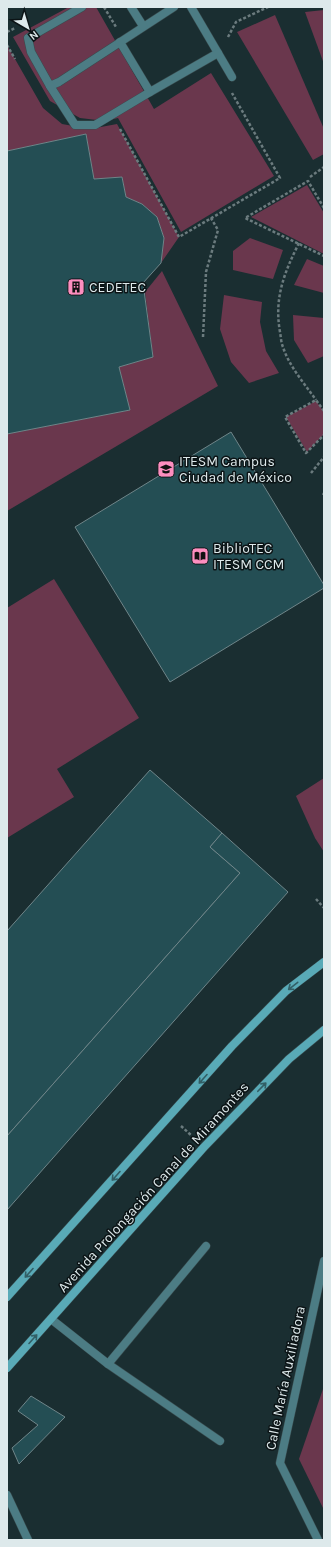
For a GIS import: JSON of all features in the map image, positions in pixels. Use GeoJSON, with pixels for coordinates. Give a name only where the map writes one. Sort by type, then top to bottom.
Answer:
{"type":"FeatureCollection","features":[{"type":"Feature","properties":{"kind":"street"},"geometry":{"type":"LineString","coordinates":[[82,7],[28,38],[31,52],[50,86],[75,125],[94,125],[218,53]]}},
{"type":"Feature","properties":{"kind":"street"},"geometry":{"type":"LineString","coordinates":[[131,7],[143,26]]}},
{"type":"Feature","properties":{"kind":"street"},"geometry":{"type":"LineString","coordinates":[[50,86],[59,82],[174,7]]}},
{"type":"Feature","properties":{"kind":"street"},"geometry":{"type":"LineString","coordinates":[[191,7],[232,77]]}},
{"type":"Feature","properties":{"kind":"street"},"geometry":{"type":"LineString","coordinates":[[122,40],[150,92]]}},
{"type":"Feature","properties":{"kind":"street"},"geometry":{"type":"LineString","coordinates":[[7,1297],[232,1046],[286,991],[324,962]]}},
{"type":"Feature","properties":{"kind":"street","name":"Avenida Prolongación Canal de Miramontes"},"geometry":{"type":"LineString","coordinates":[[7,1368],[204,1147],[289,1058],[324,1030]]}},
{"type":"Feature","properties":{"kind":"street"},"geometry":{"type":"LineString","coordinates":[[108,1364],[206,1246]]}},
{"type":"Feature","properties":{"kind":"street","name":"Calle María Auxiliadora"},"geometry":{"type":"LineString","coordinates":[[318,1540],[280,1463],[324,1261]]}},
{"type":"Feature","properties":{"kind":"street"},"geometry":{"type":"LineString","coordinates":[[51,1319],[108,1364],[220,1440]]}},
{"type":"Feature","properties":{"kind":"street"},"geometry":{"type":"LineString","coordinates":[[7,1495],[28,1540]]}},
{"type":"Feature","properties":{"kind":"path"},"geometry":{"type":"LineString","coordinates":[[104,7],[122,40]]}},
{"type":"Feature","properties":{"kind":"path"},"geometry":{"type":"LineString","coordinates":[[228,37],[236,22],[268,7]]}},
{"type":"Feature","properties":{"kind":"path"},"geometry":{"type":"LineString","coordinates":[[179,237],[280,178],[230,90]]}},
{"type":"Feature","properties":{"kind":"path"},"geometry":{"type":"LineString","coordinates":[[310,177],[324,168]]}},
{"type":"Feature","properties":{"kind":"path"},"geometry":{"type":"LineString","coordinates":[[324,208],[308,181],[246,218],[324,256]]}},
{"type":"Feature","properties":{"kind":"path"},"geometry":{"type":"LineString","coordinates":[[203,337],[206,272],[218,230],[212,218]]}},
{"type":"Feature","properties":{"kind":"path"},"geometry":{"type":"LineString","coordinates":[[299,243],[290,261],[280,291],[277,311],[282,347],[294,369],[324,410]]}},
{"type":"Feature","properties":{"kind":"path"},"geometry":{"type":"LineString","coordinates":[[316,400],[285,417],[306,453],[324,435]]}},
{"type":"Feature","properties":{"kind":"path"},"geometry":{"type":"LineString","coordinates":[[311,473],[324,457]]}},
{"type":"Feature","properties":{"kind":"path"},"geometry":{"type":"LineString","coordinates":[[316,899],[324,908]]}},
{"type":"Feature","properties":{"kind":"path"},"geometry":{"type":"LineString","coordinates":[[169,1116],[204,1147]]}},
{"type":"Feature","properties":{"kind":"shaded area"},"geometry":{"type":"Polygon","coordinates":[[[69,7],[96,7],[154,109],[211,73],[274,176],[181,232],[118,118],[105,121],[80,118],[50,101],[13,37],[69,7]]]}},
{"type":"Feature","properties":{"kind":"shaded area"},"geometry":{"type":"Polygon","coordinates":[[[324,10],[324,64],[305,12],[324,10]]]}},
{"type":"Feature","properties":{"kind":"shaded area"},"geometry":{"type":"Polygon","coordinates":[[[275,15],[324,129],[324,154],[313,160],[237,32],[275,15]]]}},
{"type":"Feature","properties":{"kind":"shaded area"},"geometry":{"type":"Polygon","coordinates":[[[7,45],[43,108],[62,124],[90,129],[117,124],[179,237],[161,263],[164,238],[157,217],[142,204],[126,197],[122,177],[94,179],[86,134],[7,151],[7,45]]]}},
{"type":"Feature","properties":{"kind":"shaded area"},"geometry":{"type":"Polygon","coordinates":[[[307,185],[324,213],[324,254],[251,217],[307,185]]]}},
{"type":"Feature","properties":{"kind":"shaded area"},"geometry":{"type":"Polygon","coordinates":[[[250,238],[283,250],[273,279],[233,270],[233,251],[250,238]]]}},
{"type":"Feature","properties":{"kind":"shaded area"},"geometry":{"type":"Polygon","coordinates":[[[307,259],[324,266],[324,293],[294,285],[307,259]]]}},
{"type":"Feature","properties":{"kind":"shaded area"},"geometry":{"type":"Polygon","coordinates":[[[162,271],[218,386],[7,511],[7,434],[130,410],[119,367],[153,357],[145,292],[162,271]]]}},
{"type":"Feature","properties":{"kind":"shaded area"},"geometry":{"type":"Polygon","coordinates":[[[224,295],[262,302],[260,322],[266,351],[279,373],[249,383],[231,362],[220,329],[224,295]]]}},
{"type":"Feature","properties":{"kind":"shaded area"},"geometry":{"type":"Polygon","coordinates":[[[293,315],[324,318],[324,356],[308,363],[294,340],[293,315]]]}},
{"type":"Feature","properties":{"kind":"shaded area"},"geometry":{"type":"Polygon","coordinates":[[[316,401],[324,412],[324,434],[307,452],[286,417],[316,401]]]}},
{"type":"Feature","properties":{"kind":"shaded area"},"geometry":{"type":"Polygon","coordinates":[[[54,579],[139,718],[57,769],[74,797],[7,838],[7,608],[54,579]]]}},
{"type":"Feature","properties":{"kind":"shaded area"},"geometry":{"type":"Polygon","coordinates":[[[324,778],[324,852],[315,838],[296,796],[324,778]]]}},
{"type":"Feature","properties":{"kind":"shaded area"},"geometry":{"type":"Polygon","coordinates":[[[324,1386],[324,1510],[299,1459],[324,1386]]]}},
{"type":"Feature","properties":{"kind":"building","name":"CEDETEC"},"geometry":{"type":"Polygon","coordinates":[[[86,134],[94,179],[122,177],[126,197],[142,204],[157,217],[164,238],[161,263],[143,283],[153,357],[119,367],[130,410],[7,434],[7,151],[86,134]]]}},
{"type":"Feature","properties":{"kind":"building","name":"BiblioTEC ITESM CCM"},"geometry":{"type":"Polygon","coordinates":[[[231,432],[324,585],[324,588],[170,682],[75,527],[231,432]]]}},
{"type":"Feature","properties":{"kind":"building"},"geometry":{"type":"Polygon","coordinates":[[[150,770],[222,833],[210,847],[240,873],[7,1136],[7,931],[150,770]]]}},
{"type":"Feature","properties":{"kind":"building"},"geometry":{"type":"Polygon","coordinates":[[[222,833],[288,892],[7,1210],[7,1136],[240,873],[210,847],[222,833]]]}},
{"type":"Feature","properties":{"kind":"building"},"geometry":{"type":"Polygon","coordinates":[[[31,1396],[65,1417],[19,1464],[12,1448],[38,1425],[18,1411],[31,1396]]]}},
{"type":"Feature","properties":{"kind":"place","name":"CEDETEC"},"geometry":{"type":"Point","coordinates":[76,287]}},
{"type":"Feature","properties":{"kind":"place","name":"ITESM Campus Ciudad de México"},"geometry":{"type":"Point","coordinates":[166,469]}},
{"type":"Feature","properties":{"kind":"place","name":"BiblioTEC ITESM CCM"},"geometry":{"type":"Point","coordinates":[200,556]}}]}
